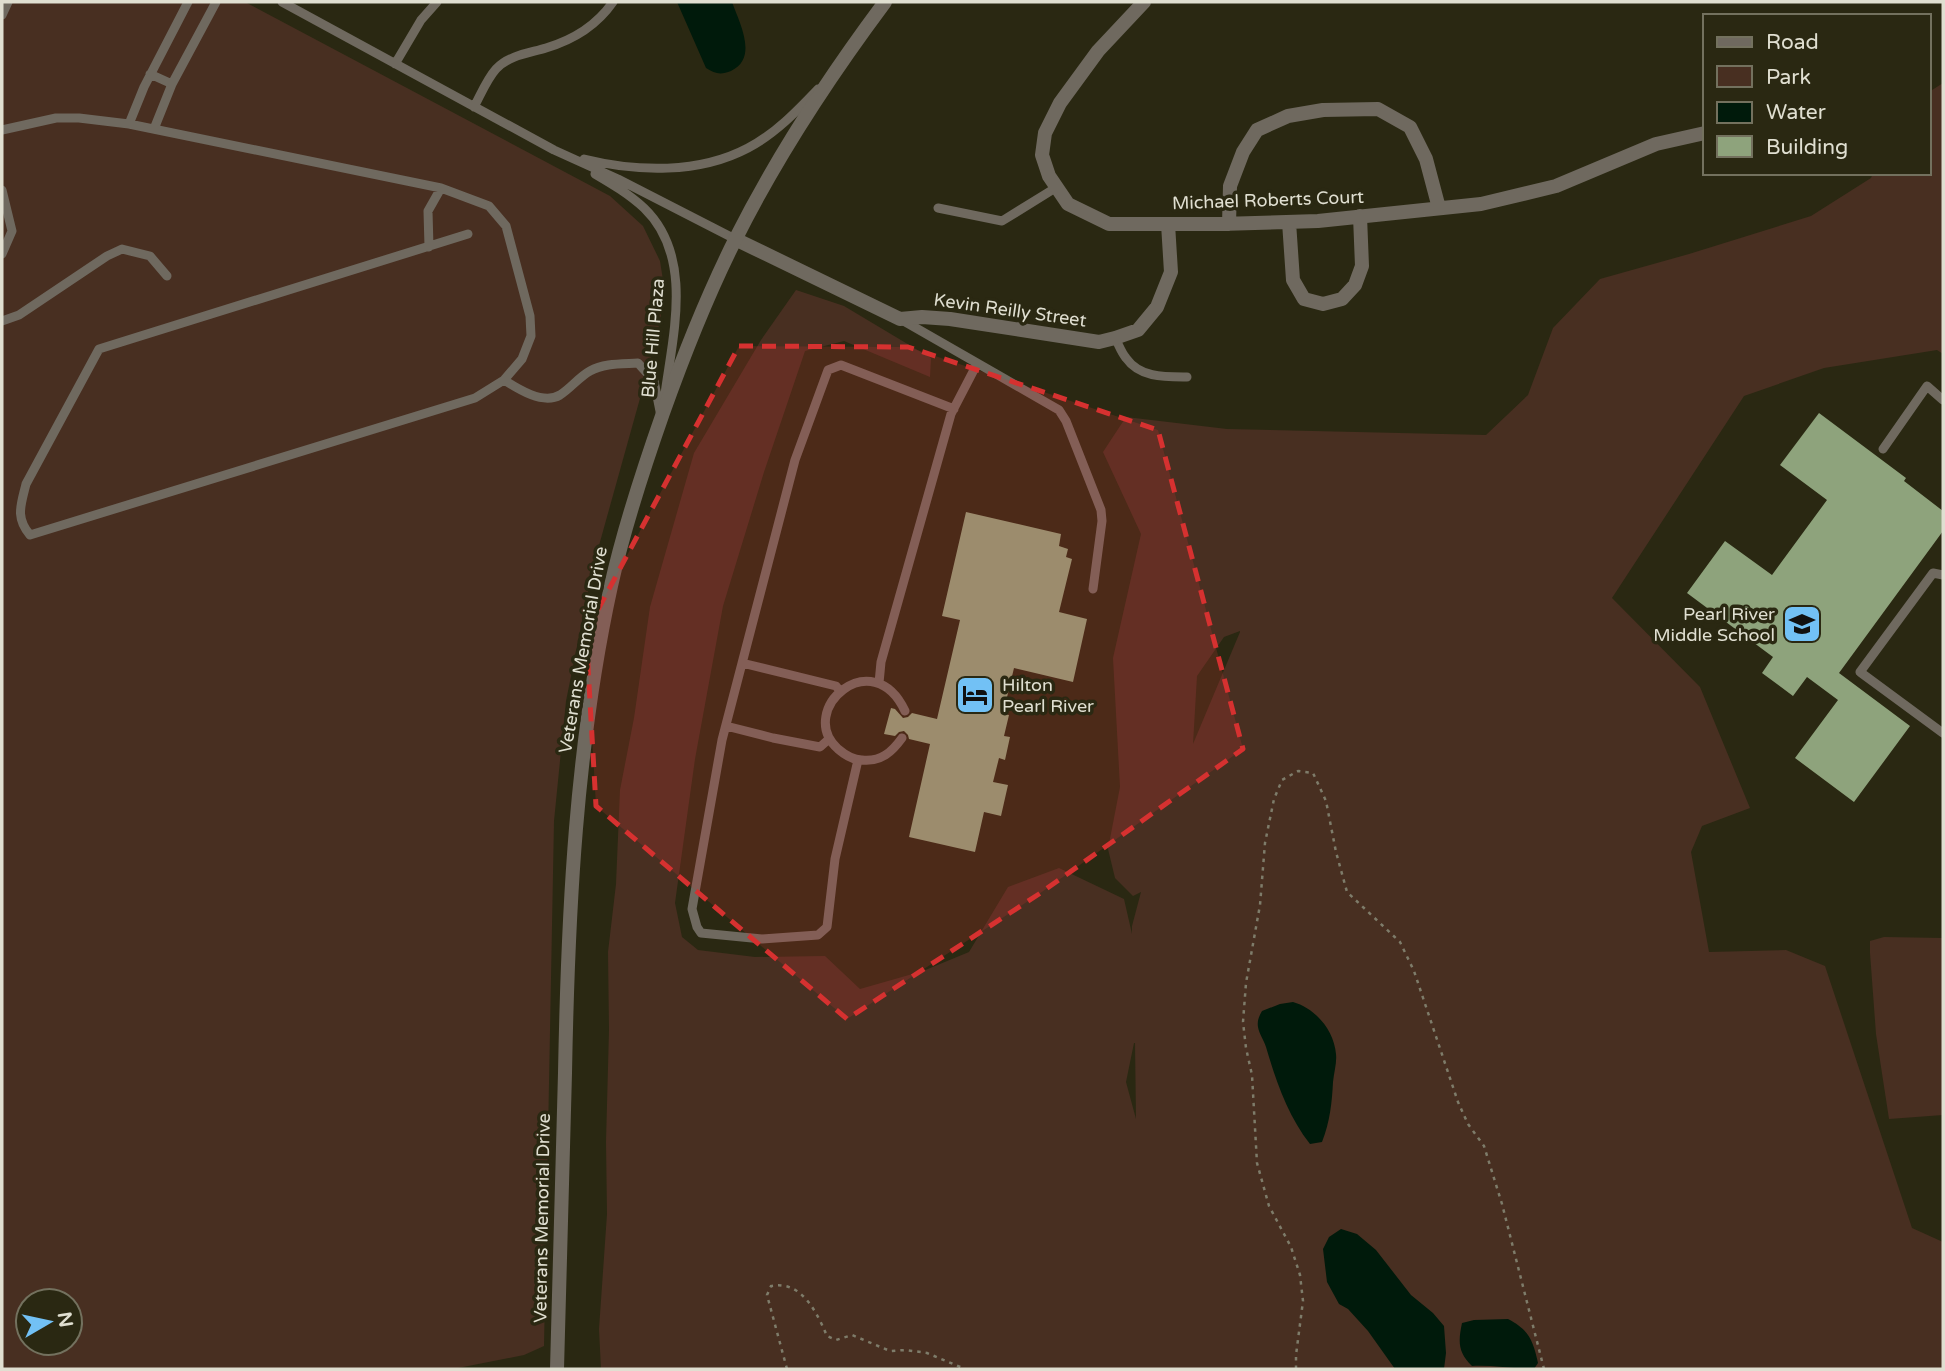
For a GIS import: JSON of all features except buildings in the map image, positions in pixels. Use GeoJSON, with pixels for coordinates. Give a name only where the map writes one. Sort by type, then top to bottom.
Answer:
{"type":"FeatureCollection","features":[{"type":"Feature","properties":{"kind":"street","name":"Veterans Memorial Drive"},"geometry":{"type":"LineString","coordinates":[[557,1369],[574,848],[594,677],[611,588],[633,503],[661,418],[694,331],[735,239],[784,151],[836,70],[885,2]]}},
{"type":"Feature","properties":{"kind":"street","name":"Michael Roberts Court"},"geometry":{"type":"LineString","coordinates":[[1144,2],[1098,51],[1060,103],[1045,133],[1042,155],[1049,176],[1068,204],[1109,224],[1289,222],[1481,204],[1556,186],[1656,144],[1703,133]]}},
{"type":"Feature","properties":{"kind":"street"},"geometry":{"type":"LineString","coordinates":[[1229,224],[1230,186],[1243,152],[1256,130],[1288,116],[1323,110],[1378,109],[1410,127],[1426,159],[1439,208]]}},
{"type":"Feature","properties":{"kind":"street"},"geometry":{"type":"LineString","coordinates":[[1289,222],[1293,280],[1304,299],[1323,304],[1342,299],[1356,285],[1362,266],[1360,216]]}},
{"type":"Feature","properties":{"kind":"street","name":"Kevin Reilly Street"},"geometry":{"type":"LineString","coordinates":[[735,239],[900,319],[950,319],[1098,342],[1138,330],[1157,307],[1171,272],[1168,224]]}},
{"type":"Feature","properties":{"kind":"lane"},"geometry":{"type":"LineString","coordinates":[[2,15],[8,2]]}},
{"type":"Feature","properties":{"kind":"lane"},"geometry":{"type":"LineString","coordinates":[[129,124],[150,74],[188,2]]}},
{"type":"Feature","properties":{"kind":"lane"},"geometry":{"type":"LineString","coordinates":[[154,129],[172,84],[216,2]]}},
{"type":"Feature","properties":{"kind":"lane","name":"Blue Hill Plaza"},"geometry":{"type":"LineString","coordinates":[[282,2],[554,150],[631,197],[646,210],[657,223],[668,245],[675,270],[676,303],[661,418]]}},
{"type":"Feature","properties":{"kind":"lane"},"geometry":{"type":"LineString","coordinates":[[395,64],[421,20],[437,2]]}},
{"type":"Feature","properties":{"kind":"lane"},"geometry":{"type":"LineString","coordinates":[[474,107],[496,68],[506,61],[566,41],[581,33],[613,2]]}},
{"type":"Feature","properties":{"kind":"lane","name":"Blue Hill Plaza"},"geometry":{"type":"LineString","coordinates":[[554,150],[596,162],[636,167],[696,166],[714,161],[750,147],[768,135],[836,70]]}},
{"type":"Feature","properties":{"kind":"lane"},"geometry":{"type":"LineString","coordinates":[[150,74],[172,84]]}},
{"type":"Feature","properties":{"kind":"lane"},"geometry":{"type":"LineString","coordinates":[[2,130],[56,118],[129,124],[441,188],[489,206],[506,226],[530,316],[531,336],[522,359],[504,380],[475,398],[30,535],[22,525],[20,508],[26,484],[99,349],[468,234]]}},
{"type":"Feature","properties":{"kind":"lane","name":"Blue Hill Plaza"},"geometry":{"type":"LineString","coordinates":[[554,150],[618,179],[735,239]]}},
{"type":"Feature","properties":{"kind":"lane"},"geometry":{"type":"LineString","coordinates":[[938,208],[1002,221],[1057,187]]}},
{"type":"Feature","properties":{"kind":"lane"},"geometry":{"type":"LineString","coordinates":[[429,247],[428,211],[441,188]]}},
{"type":"Feature","properties":{"kind":"lane"},"geometry":{"type":"LineString","coordinates":[[2,190],[12,231],[2,254]]}},
{"type":"Feature","properties":{"kind":"lane"},"geometry":{"type":"LineString","coordinates":[[2,321],[19,315],[107,256],[122,249],[150,256],[167,276]]}},
{"type":"Feature","properties":{"kind":"lane"},"geometry":{"type":"LineString","coordinates":[[900,319],[1059,410],[1066,421],[1101,510],[1102,521],[1093,589]]}},
{"type":"Feature","properties":{"kind":"lane"},"geometry":{"type":"LineString","coordinates":[[1115,338],[1127,360],[1146,373],[1156,377],[1187,377]]}},
{"type":"Feature","properties":{"kind":"lane"},"geometry":{"type":"LineString","coordinates":[[504,380],[521,391],[558,397],[590,371],[606,364],[638,363],[654,381],[661,418]]}},
{"type":"Feature","properties":{"kind":"lane"},"geometry":{"type":"LineString","coordinates":[[879,683],[881,662],[954,409],[977,364]]}},
{"type":"Feature","properties":{"kind":"lane"},"geometry":{"type":"LineString","coordinates":[[858,760],[835,859],[827,927],[818,935],[762,939],[701,933],[692,909],[726,726],[795,460],[828,370],[841,365],[954,409]]}},
{"type":"Feature","properties":{"kind":"lane"},"geometry":{"type":"LineString","coordinates":[[1883,449],[1927,386],[1943,400]]}},
{"type":"Feature","properties":{"kind":"lane"},"geometry":{"type":"LineString","coordinates":[[1943,575],[1933,573],[1860,671],[1943,733]]}},
{"type":"Feature","properties":{"kind":"lane"},"geometry":{"type":"LineString","coordinates":[[742,663],[836,686],[840,691]]}},
{"type":"Feature","properties":{"kind":"lane"},"geometry":{"type":"LineString","coordinates":[[902,738],[895,749],[884,757],[871,761],[858,760],[846,755],[830,740],[826,723],[833,698],[853,683],[879,683],[900,699],[905,711]]}},
{"type":"Feature","properties":{"kind":"lane"},"geometry":{"type":"LineString","coordinates":[[726,726],[820,747],[830,740]]}},
{"type":"Feature","properties":{"kind":"path"},"geometry":{"type":"LineString","coordinates":[[1296,1369],[1303,1301],[1300,1275],[1290,1247],[1269,1206],[1257,1163],[1252,1075],[1245,1048],[1243,1022],[1246,983],[1260,905],[1265,843],[1274,799],[1283,780],[1298,771],[1313,773],[1326,801],[1347,892],[1400,942],[1414,971],[1458,1102],[1468,1124],[1484,1146],[1502,1204],[1544,1369]]}},
{"type":"Feature","properties":{"kind":"path"},"geometry":{"type":"LineString","coordinates":[[787,1369],[767,1295],[771,1286],[780,1284],[802,1294],[817,1314],[827,1336],[836,1340],[852,1335],[890,1351],[927,1353],[965,1369]]}},
{"type":"Feature","properties":{"kind":"highlighted area"},"geometry":{"type":"Polygon","coordinates":[[[739,346],[908,347],[1158,430],[1243,749],[1039,894],[847,1019],[596,806],[586,632],[739,346]]]}},
{"type":"Feature","properties":{"kind":"green space"},"geometry":{"type":"Polygon","coordinates":[[[2,2],[245,2],[610,196],[643,226],[660,261],[665,293],[656,341],[593,567],[566,701],[554,821],[544,1346],[524,1355],[453,1369],[2,1369],[2,2]]]}},
{"type":"Feature","properties":{"kind":"green space"},"geometry":{"type":"Polygon","coordinates":[[[1943,83],[1943,354],[1937,350],[1824,368],[1744,396],[1612,598],[1700,687],[1750,808],[1702,826],[1691,852],[1709,952],[1786,950],[1825,966],[1912,1228],[1943,1242],[1943,1369],[601,1369],[599,1329],[607,1214],[608,952],[616,884],[620,790],[634,718],[650,607],[694,453],[761,340],[796,290],[844,306],[931,358],[930,377],[844,341],[805,351],[723,606],[695,759],[675,903],[682,937],[698,950],[755,957],[825,956],[860,989],[923,971],[969,952],[1008,887],[1059,868],[1124,899],[1132,934],[1141,892],[1133,896],[1115,878],[1108,849],[1120,787],[1113,658],[1141,534],[1103,452],[1126,417],[1227,429],[1486,435],[1528,395],[1553,328],[1600,279],[1811,216],[1872,175],[1931,175],[1931,91],[1943,83]],[[1240,632],[1224,637],[1197,676],[1193,744],[1240,632]],[[1135,1043],[1126,1082],[1136,1119],[1135,1043]]]}},
{"type":"Feature","properties":{"kind":"green space"},"geometry":{"type":"Polygon","coordinates":[[[1884,937],[1943,938],[1943,1115],[1889,1119],[1876,1034],[1870,953],[1870,941],[1884,937]]]}},
{"type":"Feature","properties":{"kind":"water"},"geometry":{"type":"Polygon","coordinates":[[[677,2],[732,2],[745,39],[744,58],[739,65],[731,71],[721,73],[706,68],[677,2]]]}},
{"type":"Feature","properties":{"kind":"water"},"geometry":{"type":"Polygon","coordinates":[[[1293,1002],[1309,1009],[1322,1021],[1332,1037],[1336,1054],[1327,1127],[1322,1142],[1310,1144],[1295,1122],[1284,1098],[1258,1027],[1262,1011],[1293,1002]]]}},
{"type":"Feature","properties":{"kind":"water"},"geometry":{"type":"Polygon","coordinates":[[[1341,1229],[1357,1234],[1376,1250],[1411,1295],[1444,1326],[1444,1369],[1395,1369],[1368,1331],[1348,1309],[1339,1304],[1327,1282],[1323,1249],[1329,1237],[1341,1229]]]}},
{"type":"Feature","properties":{"kind":"water"},"geometry":{"type":"Polygon","coordinates":[[[1508,1319],[1521,1327],[1532,1342],[1538,1363],[1534,1369],[1472,1366],[1460,1346],[1462,1323],[1508,1319]]]}},
{"type":"Feature","properties":{"kind":"place","name":"Pearl River Middle School"},"geometry":{"type":"Point","coordinates":[1802,624]}},
{"type":"Feature","properties":{"kind":"place","name":"Hilton Pearl River"},"geometry":{"type":"Point","coordinates":[975,695]}}]}
